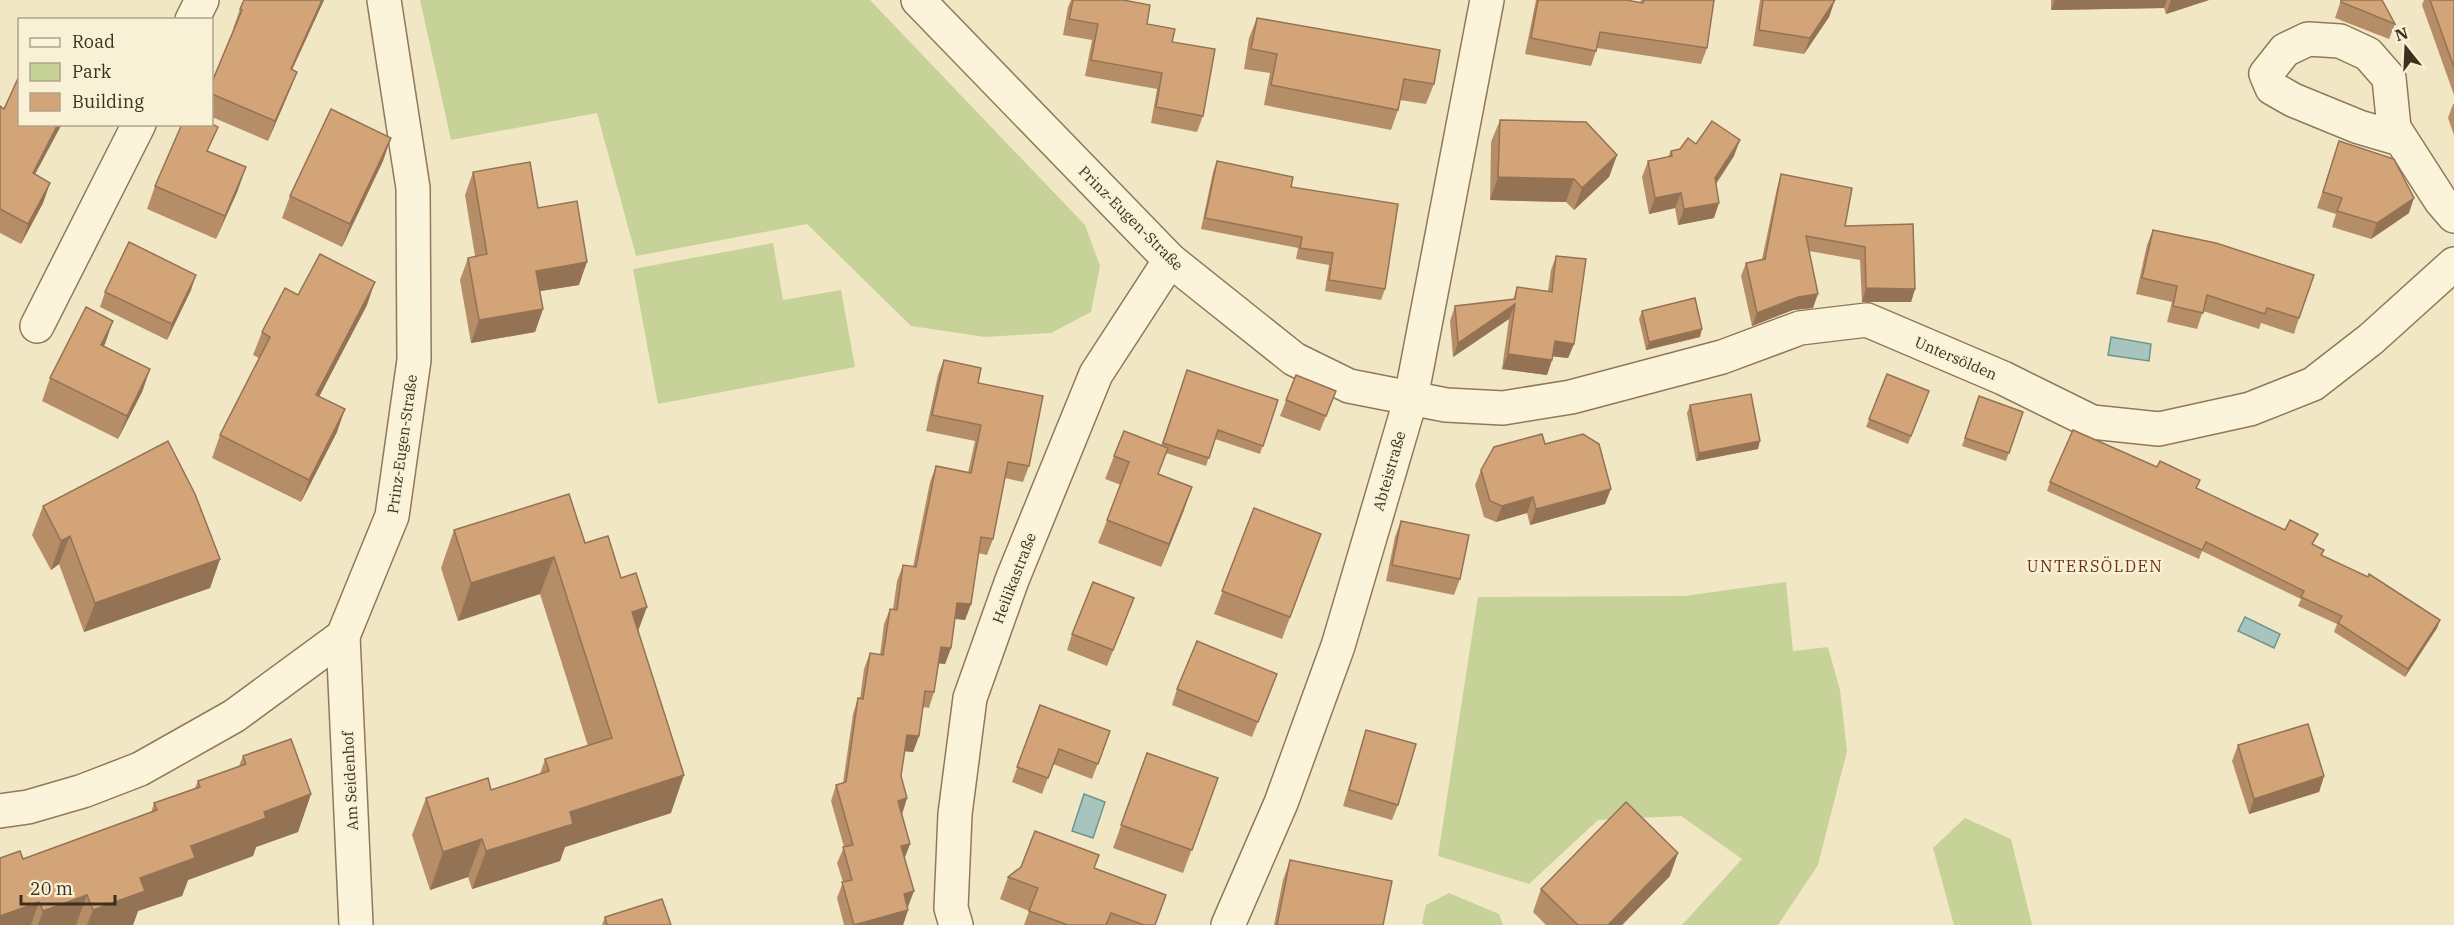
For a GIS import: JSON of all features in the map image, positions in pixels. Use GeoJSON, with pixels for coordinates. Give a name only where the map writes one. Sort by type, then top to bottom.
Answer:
{"type":"FeatureCollection","features":[{"type":"Feature","properties":{"kind":"street"},"geometry":{"type":"LineString","coordinates":[[193,18],[202,0]]}},
{"type":"Feature","properties":{"kind":"street","name":"Prinz-Eugen-Straße"},"geometry":{"type":"LineString","coordinates":[[343,636],[392,516],[414,360],[413,188],[384,0]]}},
{"type":"Feature","properties":{"kind":"street","name":"Prinz-Eugen-Straße"},"geometry":{"type":"LineString","coordinates":[[918,0],[1170,260],[1294,359],[1349,386],[1411,398]]}},
{"type":"Feature","properties":{"kind":"street","name":"Abteistraße"},"geometry":{"type":"LineString","coordinates":[[1228,925],[1281,803],[1338,646],[1411,398],[1487,0]]}},
{"type":"Feature","properties":{"kind":"street"},"geometry":{"type":"LineString","coordinates":[[37,326],[138,126]]}},
{"type":"Feature","properties":{"kind":"street"},"geometry":{"type":"LineString","coordinates":[[2400,139],[2454,216]]}},
{"type":"Feature","properties":{"kind":"street","name":"Heilikastraße"},"geometry":{"type":"LineString","coordinates":[[956,925],[951,908],[955,814],[970,698],[1012,580],[1096,374],[1170,260]]}},
{"type":"Feature","properties":{"kind":"street","name":"Untersölden"},"geometry":{"type":"LineString","coordinates":[[1411,398],[1446,405],[1503,408],[1571,397],[1722,357],[1800,328],[1867,320],[2004,378],[2092,422],[2159,429],[2250,409],[2313,384],[2371,339],[2454,264]]}},
{"type":"Feature","properties":{"kind":"street"},"geometry":{"type":"LineString","coordinates":[[0,811],[28,807],[83,791],[140,769],[234,716],[343,636]]}},
{"type":"Feature","properties":{"kind":"street","name":"Am Seidenhof"},"geometry":{"type":"LineString","coordinates":[[343,636],[356,925]]}},
{"type":"Feature","properties":{"kind":"green space"},"geometry":{"type":"Polygon","coordinates":[[[420,0],[870,0],[1085,225],[1100,266],[1091,312],[1051,333],[985,337],[911,326],[807,224],[636,256],[597,113],[451,140],[420,0]]]}},
{"type":"Feature","properties":{"kind":"green space"},"geometry":{"type":"Polygon","coordinates":[[[773,243],[783,300],[841,290],[855,367],[658,404],[633,269],[773,243]]]}},
{"type":"Feature","properties":{"kind":"green space"},"geometry":{"type":"Polygon","coordinates":[[[1786,582],[1793,651],[1828,647],[1840,690],[1847,751],[1818,865],[1778,925],[1682,925],[1742,859],[1681,816],[1598,820],[1529,884],[1438,856],[1478,597],[1684,596],[1786,582]]]}},
{"type":"Feature","properties":{"kind":"green space"},"geometry":{"type":"Polygon","coordinates":[[[1965,818],[2011,839],[2032,925],[1954,925],[1933,848],[1965,818]]]}},
{"type":"Feature","properties":{"kind":"green space"},"geometry":{"type":"Polygon","coordinates":[[[1449,893],[1499,914],[1503,925],[1424,925],[1422,923],[1426,905],[1449,893]]]}},
{"type":"Feature","properties":{"kind":"water"},"geometry":{"type":"Polygon","coordinates":[[[2111,337],[2151,344],[2149,361],[2108,355],[2111,337]]]}},
{"type":"Feature","properties":{"kind":"water"},"geometry":{"type":"Polygon","coordinates":[[[2245,617],[2280,634],[2274,648],[2238,631],[2245,617]]]}},
{"type":"Feature","properties":{"kind":"water"},"geometry":{"type":"Polygon","coordinates":[[[1084,794],[1105,802],[1093,838],[1072,831],[1084,794]]]}},
{"type":"Feature","properties":{"kind":"building"},"geometry":{"type":"Polygon","coordinates":[[[244,0],[322,0],[291,69],[297,72],[275,121],[213,94],[213,80],[242,10],[240,9],[244,0]]]}},
{"type":"Feature","properties":{"kind":"building"},"geometry":{"type":"Polygon","coordinates":[[[1073,0],[1123,0],[1150,5],[1147,24],[1175,29],[1172,42],[1215,49],[1203,116],[1156,107],[1162,73],[1091,60],[1098,24],[1069,19],[1073,0]]]}},
{"type":"Feature","properties":{"kind":"building"},"geometry":{"type":"Polygon","coordinates":[[[1538,0],[1626,0],[1643,3],[1644,0],[1714,0],[1707,48],[1600,32],[1596,51],[1531,38],[1538,0]]]}},
{"type":"Feature","properties":{"kind":"building"},"geometry":{"type":"Polygon","coordinates":[[[1763,0],[1835,0],[1810,38],[1759,30],[1763,0]]]}},
{"type":"Feature","properties":{"kind":"building"},"geometry":{"type":"Polygon","coordinates":[[[2341,0],[2382,0],[2395,24],[2341,2],[2341,0]]]}},
{"type":"Feature","properties":{"kind":"building"},"geometry":{"type":"Polygon","coordinates":[[[2430,0],[2454,0],[2454,67],[2430,0]]]}},
{"type":"Feature","properties":{"kind":"building"},"geometry":{"type":"Polygon","coordinates":[[[1257,18],[1440,50],[1434,84],[1404,79],[1398,110],[1271,85],[1277,54],[1251,49],[1257,18]]]}},
{"type":"Feature","properties":{"kind":"building"},"geometry":{"type":"Polygon","coordinates":[[[18,78],[18,126],[57,126],[33,173],[50,183],[28,224],[0,209],[0,106],[4,109],[18,78]]]}},
{"type":"Feature","properties":{"kind":"building"},"geometry":{"type":"Polygon","coordinates":[[[331,109],[391,138],[350,224],[290,196],[331,109]]]}},
{"type":"Feature","properties":{"kind":"building"},"geometry":{"type":"Polygon","coordinates":[[[1500,120],[1586,122],[1617,155],[1582,188],[1574,179],[1498,177],[1500,120]]]}},
{"type":"Feature","properties":{"kind":"building"},"geometry":{"type":"Polygon","coordinates":[[[1712,121],[1740,140],[1715,178],[1719,203],[1684,209],[1681,193],[1655,198],[1648,161],[1672,156],[1671,151],[1680,149],[1688,138],[1696,144],[1712,121]]]}},
{"type":"Feature","properties":{"kind":"building"},"geometry":{"type":"Polygon","coordinates":[[[213,124],[218,127],[207,151],[246,167],[225,216],[155,186],[181,126],[213,124]]]}},
{"type":"Feature","properties":{"kind":"building"},"geometry":{"type":"Polygon","coordinates":[[[2339,141],[2394,159],[2414,198],[2377,223],[2337,211],[2342,198],[2323,192],[2339,141]]]}},
{"type":"Feature","properties":{"kind":"building"},"geometry":{"type":"Polygon","coordinates":[[[1217,161],[1293,177],[1291,187],[1398,204],[1385,289],[1329,280],[1333,253],[1300,248],[1302,237],[1205,218],[1217,161]]]}},
{"type":"Feature","properties":{"kind":"building"},"geometry":{"type":"Polygon","coordinates":[[[530,162],[538,208],[577,201],[587,262],[536,271],[543,309],[479,320],[468,258],[487,254],[473,172],[530,162]]]}},
{"type":"Feature","properties":{"kind":"building"},"geometry":{"type":"Polygon","coordinates":[[[1781,174],[1852,188],[1845,226],[1913,224],[1915,289],[1866,288],[1865,247],[1806,236],[1818,294],[1798,297],[1757,313],[1746,263],[1765,259],[1781,174]]]}},
{"type":"Feature","properties":{"kind":"building"},"geometry":{"type":"Polygon","coordinates":[[[2153,230],[2216,243],[2314,275],[2299,318],[2267,308],[2265,314],[2207,295],[2203,313],[2173,306],[2177,286],[2142,278],[2153,230]]]}},
{"type":"Feature","properties":{"kind":"building"},"geometry":{"type":"Polygon","coordinates":[[[129,242],[196,275],[172,324],[105,292],[129,242]]]}},
{"type":"Feature","properties":{"kind":"building"},"geometry":{"type":"Polygon","coordinates":[[[320,254],[375,282],[316,395],[345,409],[309,480],[220,435],[270,337],[262,332],[285,288],[298,295],[320,254]]]}},
{"type":"Feature","properties":{"kind":"building"},"geometry":{"type":"Polygon","coordinates":[[[1556,256],[1586,259],[1574,344],[1555,341],[1552,360],[1508,354],[1515,304],[1458,343],[1455,306],[1515,299],[1517,287],[1552,292],[1556,256]]]}},
{"type":"Feature","properties":{"kind":"building"},"geometry":{"type":"Polygon","coordinates":[[[1695,298],[1702,329],[1649,342],[1642,311],[1695,298]]]}},
{"type":"Feature","properties":{"kind":"building"},"geometry":{"type":"Polygon","coordinates":[[[86,307],[113,321],[101,345],[150,369],[127,416],[50,378],[86,307]]]}},
{"type":"Feature","properties":{"kind":"building"},"geometry":{"type":"Polygon","coordinates":[[[944,360],[981,368],[978,383],[1043,396],[1029,466],[1008,462],[993,539],[981,537],[971,604],[957,603],[951,648],[941,647],[934,692],[925,691],[919,736],[907,735],[901,776],[907,798],[898,801],[910,844],[901,846],[914,891],[904,894],[908,910],[854,925],[842,882],[852,880],[843,847],[853,845],[836,785],[846,782],[858,698],[863,699],[870,653],[883,655],[890,609],[897,610],[903,565],[916,567],[936,466],[971,473],[981,425],[932,415],[944,360]]]}},
{"type":"Feature","properties":{"kind":"building"},"geometry":{"type":"Polygon","coordinates":[[[1187,370],[1278,400],[1263,446],[1218,430],[1209,458],[1163,443],[1187,370]]]}},
{"type":"Feature","properties":{"kind":"building"},"geometry":{"type":"Polygon","coordinates":[[[1887,374],[1929,391],[1911,436],[1869,419],[1887,374]]]}},
{"type":"Feature","properties":{"kind":"building"},"geometry":{"type":"Polygon","coordinates":[[[1296,375],[1336,391],[1326,416],[1286,400],[1296,375]]]}},
{"type":"Feature","properties":{"kind":"building"},"geometry":{"type":"Polygon","coordinates":[[[1751,394],[1760,441],[1699,453],[1690,405],[1751,394]]]}},
{"type":"Feature","properties":{"kind":"building"},"geometry":{"type":"Polygon","coordinates":[[[1979,396],[2023,412],[2009,453],[1965,438],[1979,396]]]}},
{"type":"Feature","properties":{"kind":"building"},"geometry":{"type":"Polygon","coordinates":[[[2073,430],[2157,467],[2160,461],[2200,480],[2196,488],[2285,530],[2290,520],[2318,534],[2312,544],[2324,550],[2321,555],[2368,577],[2369,574],[2440,620],[2408,669],[2338,623],[2342,616],[2301,597],[2304,591],[2206,542],[2202,550],[2050,482],[2073,430]]]}},
{"type":"Feature","properties":{"kind":"building"},"geometry":{"type":"Polygon","coordinates":[[[1124,431],[1168,448],[1158,474],[1192,487],[1169,544],[1107,520],[1129,462],[1114,456],[1124,431]]]}},
{"type":"Feature","properties":{"kind":"building"},"geometry":{"type":"Polygon","coordinates":[[[1542,434],[1545,444],[1583,434],[1599,444],[1611,489],[1536,509],[1533,497],[1502,506],[1490,501],[1481,470],[1494,447],[1542,434]]]}},
{"type":"Feature","properties":{"kind":"building"},"geometry":{"type":"Polygon","coordinates":[[[168,441],[195,494],[220,559],[95,603],[70,536],[61,541],[43,506],[168,441]]]}},
{"type":"Feature","properties":{"kind":"building"},"geometry":{"type":"Polygon","coordinates":[[[569,494],[585,543],[608,536],[621,578],[636,573],[647,607],[632,612],[684,775],[570,812],[573,824],[486,851],[482,839],[443,852],[426,798],[488,778],[491,790],[549,771],[545,759],[612,738],[554,557],[471,583],[454,530],[569,494]]]}},
{"type":"Feature","properties":{"kind":"building"},"geometry":{"type":"Polygon","coordinates":[[[1254,508],[1321,534],[1290,617],[1222,591],[1254,508]]]}},
{"type":"Feature","properties":{"kind":"building"},"geometry":{"type":"Polygon","coordinates":[[[1401,521],[1469,535],[1460,579],[1392,565],[1401,521]]]}},
{"type":"Feature","properties":{"kind":"building"},"geometry":{"type":"Polygon","coordinates":[[[1093,582],[1134,598],[1113,650],[1072,634],[1093,582]]]}},
{"type":"Feature","properties":{"kind":"building"},"geometry":{"type":"Polygon","coordinates":[[[1197,641],[1277,674],[1258,722],[1177,689],[1197,641]]]}},
{"type":"Feature","properties":{"kind":"building"},"geometry":{"type":"Polygon","coordinates":[[[1040,705],[1110,731],[1098,764],[1059,749],[1048,778],[1017,767],[1040,705]]]}},
{"type":"Feature","properties":{"kind":"building"},"geometry":{"type":"Polygon","coordinates":[[[2308,724],[2324,776],[2254,799],[2238,745],[2308,724]]]}},
{"type":"Feature","properties":{"kind":"building"},"geometry":{"type":"Polygon","coordinates":[[[1366,730],[1416,744],[1398,805],[1349,790],[1366,730]]]}},
{"type":"Feature","properties":{"kind":"building"},"geometry":{"type":"Polygon","coordinates":[[[291,739],[311,794],[264,812],[266,818],[191,846],[195,858],[140,878],[145,891],[93,910],[87,895],[43,911],[39,902],[0,916],[0,858],[20,851],[23,859],[157,810],[154,803],[200,787],[198,781],[246,764],[243,756],[291,739]]]}},
{"type":"Feature","properties":{"kind":"building"},"geometry":{"type":"Polygon","coordinates":[[[1147,753],[1218,778],[1192,850],[1121,825],[1147,753]]]}},
{"type":"Feature","properties":{"kind":"building"},"geometry":{"type":"Polygon","coordinates":[[[1626,802],[1678,853],[1608,925],[1578,925],[1541,889],[1626,802]]]}},
{"type":"Feature","properties":{"kind":"building"},"geometry":{"type":"Polygon","coordinates":[[[1035,831],[1099,855],[1094,868],[1166,895],[1155,925],[1144,925],[1111,913],[1106,925],[1068,925],[1029,911],[1038,888],[1008,877],[1021,867],[1035,831]]]}},
{"type":"Feature","properties":{"kind":"building"},"geometry":{"type":"Polygon","coordinates":[[[1290,860],[1392,881],[1383,925],[1277,925],[1290,860]]]}},
{"type":"Feature","properties":{"kind":"building"},"geometry":{"type":"Polygon","coordinates":[[[662,899],[671,925],[607,925],[605,917],[662,899]]]}},
{"type":"Feature","properties":{"kind":"district","name":"UNTERSÖLDEN"},"geometry":{"type":"Point","coordinates":[2095,566]}}]}
